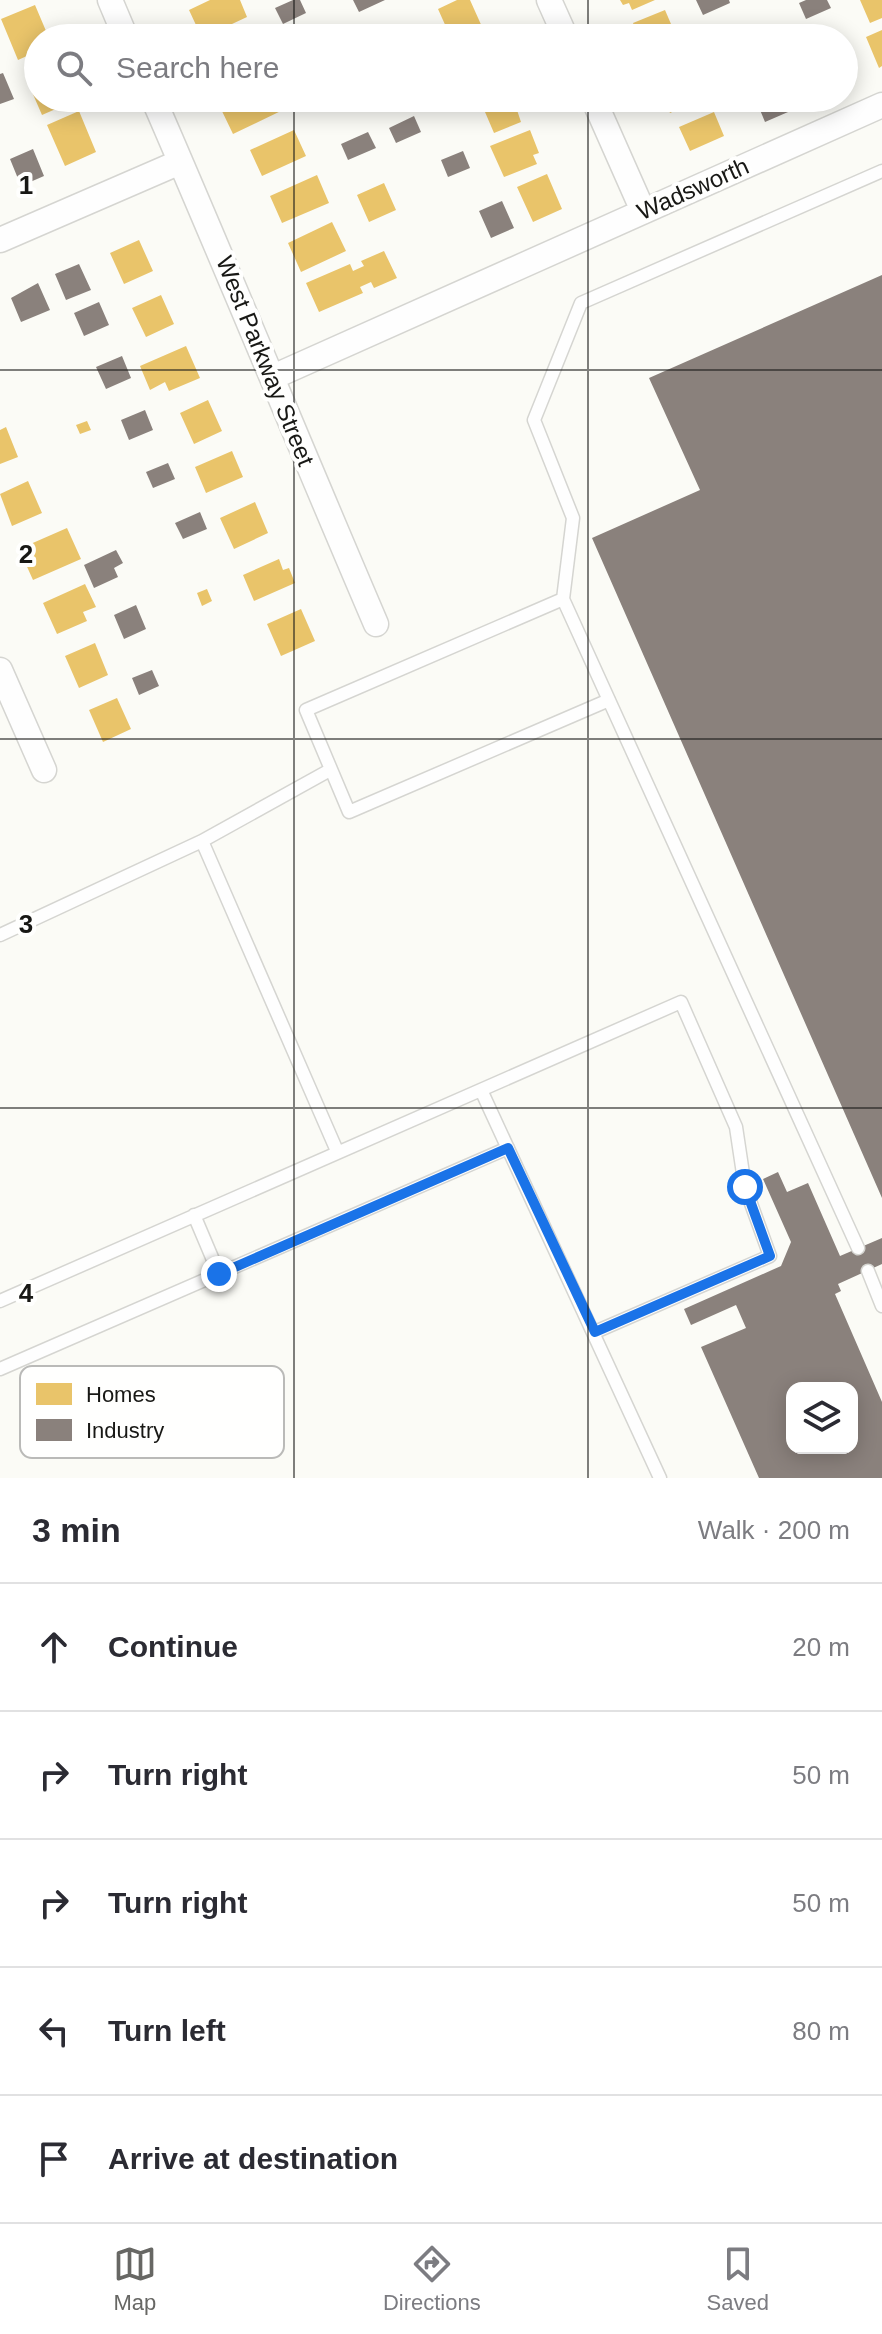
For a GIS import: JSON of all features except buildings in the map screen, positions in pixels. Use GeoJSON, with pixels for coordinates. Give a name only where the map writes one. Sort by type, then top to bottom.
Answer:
{"type":"FeatureCollection","features":[{"type":"Feature","properties":{"kind":"street"},"geometry":{"type":"LineString","coordinates":[[110,0],[120,24]]}},
{"type":"Feature","properties":{"kind":"street"},"geometry":{"type":"LineString","coordinates":[[549,0],[560,24]]}},
{"type":"Feature","properties":{"kind":"street","name":"Wadsworth"},"geometry":{"type":"LineString","coordinates":[[273,377],[882,105]]}},
{"type":"Feature","properties":{"kind":"street","name":"West Parkway Street"},"geometry":{"type":"LineString","coordinates":[[159,112],[376,624]]}},
{"type":"Feature","properties":{"kind":"street"},"geometry":{"type":"LineString","coordinates":[[599,112],[643,211]]}},
{"type":"Feature","properties":{"kind":"street"},"geometry":{"type":"LineString","coordinates":[[0,240],[180,162]]}},
{"type":"Feature","properties":{"kind":"street"},"geometry":{"type":"LineString","coordinates":[[0,670],[44,770]]}},
{"type":"Feature","properties":{"kind":"lane"},"geometry":{"type":"LineString","coordinates":[[858,1248],[563,599],[573,518],[534,420],[581,303],[882,171]]}},
{"type":"Feature","properties":{"kind":"lane"},"geometry":{"type":"LineString","coordinates":[[563,599],[306,710],[349,812],[609,700]]}},
{"type":"Feature","properties":{"kind":"lane"},"geometry":{"type":"LineString","coordinates":[[0,935],[202,841],[330,770]]}},
{"type":"Feature","properties":{"kind":"lane"},"geometry":{"type":"LineString","coordinates":[[202,841],[337,1151]]}},
{"type":"Feature","properties":{"kind":"lane"},"geometry":{"type":"LineString","coordinates":[[0,1301],[681,1002],[736,1127],[745,1187],[770,1256],[595,1332]]}},
{"type":"Feature","properties":{"kind":"lane"},"geometry":{"type":"LineString","coordinates":[[481,1090],[660,1478]]}},
{"type":"Feature","properties":{"kind":"lane"},"geometry":{"type":"LineString","coordinates":[[0,1369],[508,1148]]}},
{"type":"Feature","properties":{"kind":"lane"},"geometry":{"type":"LineString","coordinates":[[194,1215],[219,1274]]}},
{"type":"Feature","properties":{"kind":"lane"},"geometry":{"type":"LineString","coordinates":[[868,1271],[882,1306]]}},
{"type":"Feature","properties":{"kind":"route"},"geometry":{"type":"LineString","coordinates":[[219,1274],[508,1148],[595,1332],[770,1256],[745,1187]]}}]}
